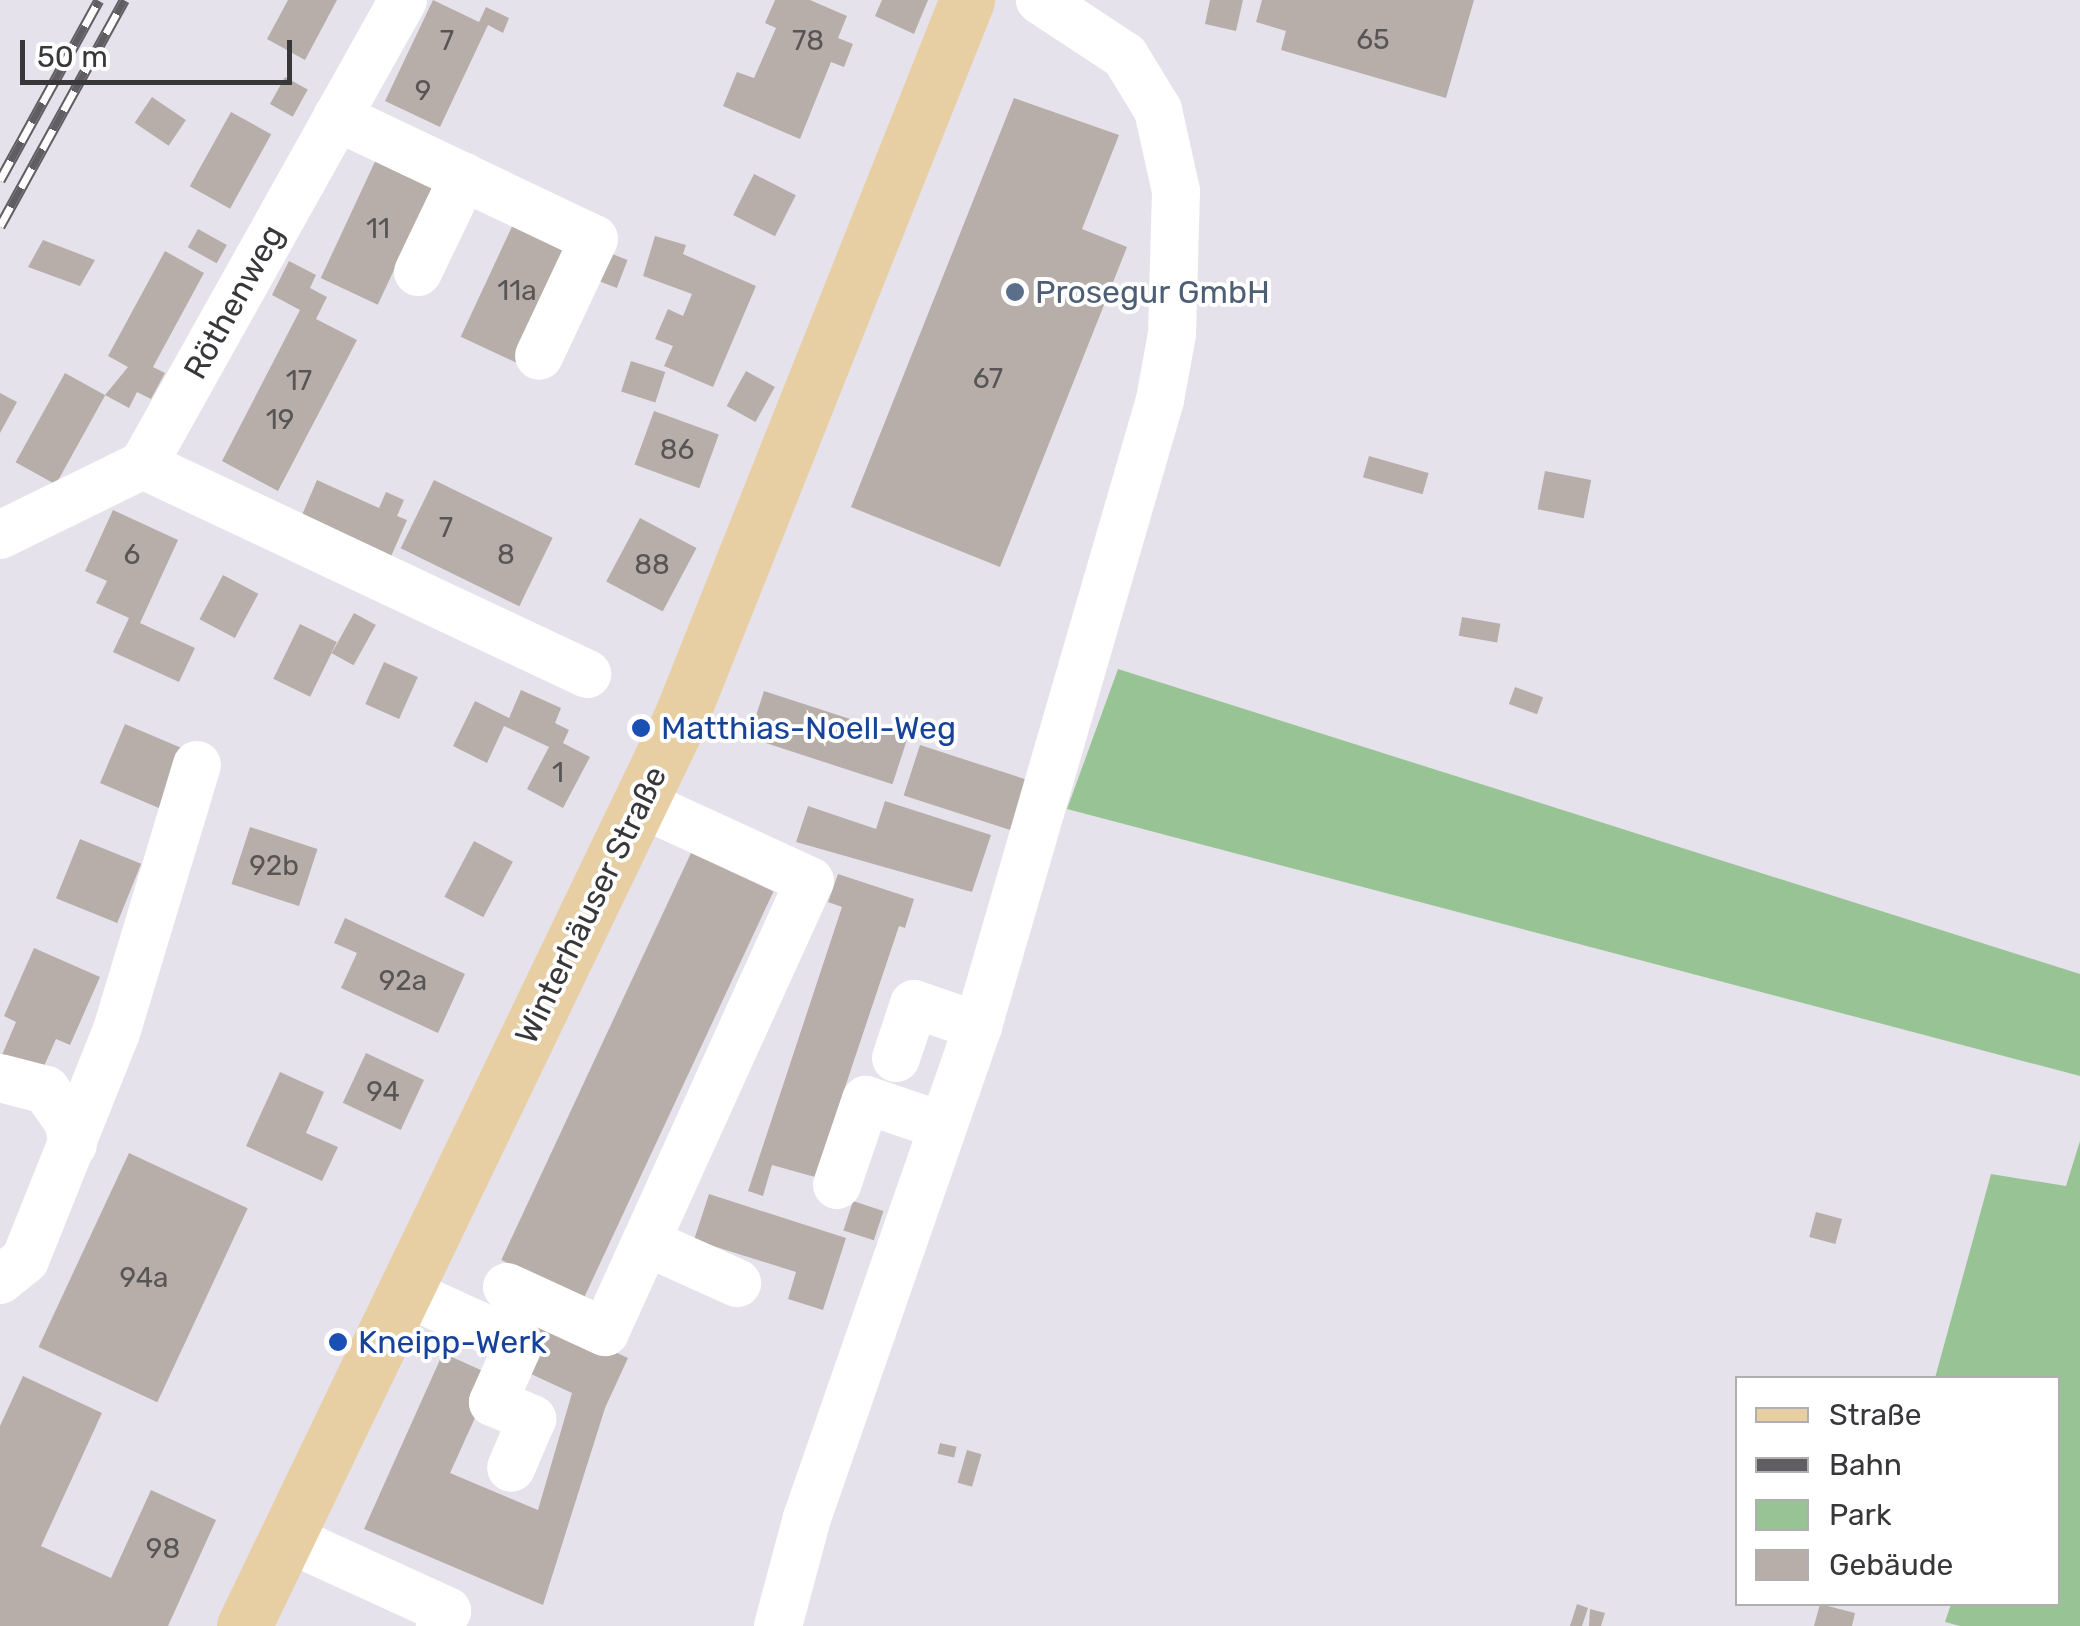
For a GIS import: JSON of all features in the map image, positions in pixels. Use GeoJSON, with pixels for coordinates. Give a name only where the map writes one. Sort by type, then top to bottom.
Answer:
{"type":"FeatureCollection","features":[{"type":"Feature","properties":{"kind":"main road","name":"Winterhäuser Straße"},"geometry":{"type":"LineString","coordinates":[[244,1626],[681,717],[967,0]]}},
{"type":"Feature","properties":{"kind":"street","name":"Röthenweg"},"geometry":{"type":"LineString","coordinates":[[143,465],[402,0]]}},
{"type":"Feature","properties":{"kind":"street"},"geometry":{"type":"LineString","coordinates":[[778,1626],[807,1518],[978,1026],[1160,400],[1172,334],[1176,190],[1158,110],[1125,56],[1040,0]]}},
{"type":"Feature","properties":{"kind":"street"},"geometry":{"type":"LineString","coordinates":[[337,117],[594,239],[539,356]]}},
{"type":"Feature","properties":{"kind":"street"},"geometry":{"type":"LineString","coordinates":[[418,272],[464,176]]}},
{"type":"Feature","properties":{"kind":"street"},"geometry":{"type":"LineString","coordinates":[[0,535],[143,465],[587,674]]}},
{"type":"Feature","properties":{"kind":"street"},"geometry":{"type":"LineString","coordinates":[[0,1280],[26,1260],[116,1034],[197,765]]}},
{"type":"Feature","properties":{"kind":"street"},"geometry":{"type":"LineString","coordinates":[[507,1287],[605,1332],[810,880],[640,804]]}},
{"type":"Feature","properties":{"kind":"street"},"geometry":{"type":"LineString","coordinates":[[896,1058],[914,1004],[978,1026]]}},
{"type":"Feature","properties":{"kind":"street"},"geometry":{"type":"LineString","coordinates":[[0,1078],[46,1090],[63,1112],[73,1144]]}},
{"type":"Feature","properties":{"kind":"street"},"geometry":{"type":"LineString","coordinates":[[837,1185],[866,1100],[943,1126]]}},
{"type":"Feature","properties":{"kind":"street"},"geometry":{"type":"LineString","coordinates":[[646,1242],[738,1284]]}},
{"type":"Feature","properties":{"kind":"street"},"geometry":{"type":"LineString","coordinates":[[405,1292],[519,1344],[493,1402],[532,1419],[511,1468]]}},
{"type":"Feature","properties":{"kind":"street"},"geometry":{"type":"LineString","coordinates":[[287,1538],[447,1611],[440,1626]]}},
{"type":"Feature","properties":{"kind":"green space"},"geometry":{"type":"Polygon","coordinates":[[[1118,669],[2080,974],[2080,1076],[1067,809],[1118,669]]]}},
{"type":"Feature","properties":{"kind":"green space"},"geometry":{"type":"Polygon","coordinates":[[[2080,1141],[2080,1626],[1960,1626],[1945,1622],[1950,1606],[2060,1606],[2060,1376],[1936,1376],[1991,1174],[2066,1186],[2080,1141]]]}},
{"type":"Feature","properties":{"kind":"building"},"geometry":{"type":"Polygon","coordinates":[[[288,0],[337,0],[305,60],[267,39],[288,0]]]}},
{"type":"Feature","properties":{"kind":"building"},"geometry":{"type":"Polygon","coordinates":[[[433,0],[479,22],[486,7],[509,18],[503,33],[488,25],[440,127],[385,101],[433,0]]]}},
{"type":"Feature","properties":{"kind":"building"},"geometry":{"type":"Polygon","coordinates":[[[775,0],[810,0],[847,16],[838,38],[853,44],[844,67],[831,62],[800,139],[723,106],[737,72],[754,78],[776,28],[765,23],[775,0]]]}},
{"type":"Feature","properties":{"kind":"building"},"geometry":{"type":"Polygon","coordinates":[[[882,0],[928,0],[914,34],[875,16],[882,0]]]}},
{"type":"Feature","properties":{"kind":"building"},"geometry":{"type":"Polygon","coordinates":[[[1210,0],[1243,0],[1236,31],[1205,24],[1210,0]]]}},
{"type":"Feature","properties":{"kind":"building"},"geometry":{"type":"Polygon","coordinates":[[[1262,0],[1474,0],[1446,98],[1281,50],[1286,31],[1256,22],[1262,0]]]}},
{"type":"Feature","properties":{"kind":"building"},"geometry":{"type":"Polygon","coordinates":[[[285,77],[308,90],[293,117],[270,104],[285,77]]]}},
{"type":"Feature","properties":{"kind":"building"},"geometry":{"type":"Polygon","coordinates":[[[152,97],[186,120],[169,146],[135,123],[152,97]]]}},
{"type":"Feature","properties":{"kind":"building"},"geometry":{"type":"Polygon","coordinates":[[[1014,98],[1119,135],[1082,229],[1127,247],[1000,567],[851,507],[1014,98]]]}},
{"type":"Feature","properties":{"kind":"building"},"geometry":{"type":"Polygon","coordinates":[[[231,112],[271,134],[230,209],[190,186],[231,112]]]}},
{"type":"Feature","properties":{"kind":"building"},"geometry":{"type":"Polygon","coordinates":[[[379,153],[436,180],[378,305],[321,278],[379,153]]]}},
{"type":"Feature","properties":{"kind":"building"},"geometry":{"type":"Polygon","coordinates":[[[754,174],[796,195],[775,236],[733,215],[754,174]]]}},
{"type":"Feature","properties":{"kind":"building"},"geometry":{"type":"Polygon","coordinates":[[[516,218],[573,245],[518,363],[461,337],[516,218]]]}},
{"type":"Feature","properties":{"kind":"building"},"geometry":{"type":"Polygon","coordinates":[[[198,229],[227,245],[217,263],[188,247],[198,229]]]}},
{"type":"Feature","properties":{"kind":"building"},"geometry":{"type":"Polygon","coordinates":[[[655,236],[686,245],[683,254],[756,286],[713,387],[664,366],[673,346],[655,339],[668,309],[683,316],[692,294],[643,276],[655,236]]]}},
{"type":"Feature","properties":{"kind":"building"},"geometry":{"type":"Polygon","coordinates":[[[43,240],[95,260],[80,286],[28,267],[43,240]]]}},
{"type":"Feature","properties":{"kind":"building"},"geometry":{"type":"Polygon","coordinates":[[[165,251],[204,273],[153,367],[165,373],[151,399],[137,392],[129,408],[105,395],[128,367],[108,356],[165,251]]]}},
{"type":"Feature","properties":{"kind":"building"},"geometry":{"type":"Polygon","coordinates":[[[607,252],[628,260],[617,288],[596,280],[607,252]]]}},
{"type":"Feature","properties":{"kind":"building"},"geometry":{"type":"Polygon","coordinates":[[[289,261],[316,275],[310,288],[327,297],[316,319],[357,340],[278,491],[222,461],[300,310],[272,295],[289,261]]]}},
{"type":"Feature","properties":{"kind":"building"},"geometry":{"type":"Polygon","coordinates":[[[631,361],[665,372],[655,403],[621,391],[631,361]]]}},
{"type":"Feature","properties":{"kind":"building"},"geometry":{"type":"Polygon","coordinates":[[[746,371],[775,387],[755,422],[727,406],[746,371]]]}},
{"type":"Feature","properties":{"kind":"building"},"geometry":{"type":"Polygon","coordinates":[[[65,373],[105,395],[56,485],[16,462],[65,373]]]}},
{"type":"Feature","properties":{"kind":"building"},"geometry":{"type":"Polygon","coordinates":[[[0,393],[17,402],[0,433],[0,393]]]}},
{"type":"Feature","properties":{"kind":"building"},"geometry":{"type":"Polygon","coordinates":[[[654,411],[719,435],[699,488],[635,465],[654,411]]]}},
{"type":"Feature","properties":{"kind":"building"},"geometry":{"type":"Polygon","coordinates":[[[1369,456],[1429,473],[1423,494],[1363,477],[1369,456]]]}},
{"type":"Feature","properties":{"kind":"building"},"geometry":{"type":"Polygon","coordinates":[[[1545,471],[1591,480],[1584,518],[1538,509],[1545,471]]]}},
{"type":"Feature","properties":{"kind":"building"},"geometry":{"type":"Polygon","coordinates":[[[317,480],[379,508],[386,492],[404,500],[397,516],[407,520],[389,561],[299,522],[317,480]]]}},
{"type":"Feature","properties":{"kind":"building"},"geometry":{"type":"Polygon","coordinates":[[[434,480],[553,538],[519,606],[401,548],[434,480]]]}},
{"type":"Feature","properties":{"kind":"building"},"geometry":{"type":"Polygon","coordinates":[[[113,510],[178,540],[140,623],[195,648],[179,682],[113,652],[129,618],[96,603],[107,581],[85,571],[113,510]]]}},
{"type":"Feature","properties":{"kind":"building"},"geometry":{"type":"Polygon","coordinates":[[[640,518],[697,548],[663,612],[606,582],[640,518]]]}},
{"type":"Feature","properties":{"kind":"building"},"geometry":{"type":"Polygon","coordinates":[[[223,575],[258,594],[235,638],[200,619],[223,575]]]}},
{"type":"Feature","properties":{"kind":"building"},"geometry":{"type":"Polygon","coordinates":[[[354,613],[376,625],[354,665],[332,653],[354,613]]]}},
{"type":"Feature","properties":{"kind":"building"},"geometry":{"type":"Polygon","coordinates":[[[1462,617],[1500,624],[1497,642],[1459,636],[1462,617]]]}},
{"type":"Feature","properties":{"kind":"building"},"geometry":{"type":"Polygon","coordinates":[[[300,624],[337,642],[310,697],[273,679],[300,624]]]}},
{"type":"Feature","properties":{"kind":"building"},"geometry":{"type":"Polygon","coordinates":[[[384,662],[418,677],[399,719],[365,704],[384,662]]]}},
{"type":"Feature","properties":{"kind":"building"},"geometry":{"type":"Polygon","coordinates":[[[1515,687],[1543,697],[1537,714],[1509,704],[1515,687]]]}},
{"type":"Feature","properties":{"kind":"building"},"geometry":{"type":"Polygon","coordinates":[[[521,690],[561,708],[555,723],[569,730],[563,743],[590,757],[563,808],[527,789],[549,747],[504,726],[487,763],[453,746],[475,701],[509,718],[521,690]]]}},
{"type":"Feature","properties":{"kind":"building"},"geometry":{"type":"Polygon","coordinates":[[[764,691],[908,738],[892,784],[749,738],[764,691]]]}},
{"type":"Feature","properties":{"kind":"building"},"geometry":{"type":"Polygon","coordinates":[[[125,724],[184,749],[159,808],[100,783],[125,724]]]}},
{"type":"Feature","properties":{"kind":"building"},"geometry":{"type":"Polygon","coordinates":[[[920,745],[1027,780],[1011,830],[904,795],[920,745]]]}},
{"type":"Feature","properties":{"kind":"building"},"geometry":{"type":"Polygon","coordinates":[[[885,801],[991,835],[972,892],[796,842],[808,806],[876,829],[885,801]]]}},
{"type":"Feature","properties":{"kind":"building"},"geometry":{"type":"Polygon","coordinates":[[[250,827],[318,849],[299,906],[231,884],[250,827]]]}},
{"type":"Feature","properties":{"kind":"building"},"geometry":{"type":"Polygon","coordinates":[[[80,839],[141,864],[117,923],[56,898],[80,839]]]}},
{"type":"Feature","properties":{"kind":"building"},"geometry":{"type":"Polygon","coordinates":[[[474,841],[513,862],[483,917],[444,897],[474,841]]]}},
{"type":"Feature","properties":{"kind":"building"},"geometry":{"type":"Polygon","coordinates":[[[691,853],[773,891],[584,1298],[501,1260],[691,853]]]}},
{"type":"Feature","properties":{"kind":"building"},"geometry":{"type":"Polygon","coordinates":[[[838,874],[914,899],[905,928],[899,926],[815,1177],[772,1165],[763,1196],[748,1191],[842,907],[828,902],[838,874]]]}},
{"type":"Feature","properties":{"kind":"building"},"geometry":{"type":"Polygon","coordinates":[[[345,918],[465,974],[438,1033],[341,988],[357,953],[334,943],[345,918]]]}},
{"type":"Feature","properties":{"kind":"building"},"geometry":{"type":"Polygon","coordinates":[[[34,948],[100,977],[70,1045],[56,1039],[41,1073],[2,1055],[16,1022],[4,1016],[34,948]]]}},
{"type":"Feature","properties":{"kind":"building"},"geometry":{"type":"Polygon","coordinates":[[[366,1053],[424,1080],[401,1130],[343,1103],[366,1053]]]}},
{"type":"Feature","properties":{"kind":"building"},"geometry":{"type":"Polygon","coordinates":[[[280,1072],[324,1092],[306,1133],[338,1147],[322,1181],[246,1146],[280,1072]]]}},
{"type":"Feature","properties":{"kind":"building"},"geometry":{"type":"Polygon","coordinates":[[[129,1153],[248,1208],[157,1402],[39,1347],[129,1153]]]}},
{"type":"Feature","properties":{"kind":"building"},"geometry":{"type":"Polygon","coordinates":[[[709,1194],[846,1238],[823,1310],[788,1299],[796,1272],[694,1240],[709,1194]]]}},
{"type":"Feature","properties":{"kind":"building"},"geometry":{"type":"Polygon","coordinates":[[[853,1201],[883,1211],[874,1240],[843,1230],[853,1201]]]}},
{"type":"Feature","properties":{"kind":"building"},"geometry":{"type":"Polygon","coordinates":[[[1816,1212],[1842,1219],[1835,1244],[1809,1237],[1816,1212]]]}},
{"type":"Feature","properties":{"kind":"building"},"geometry":{"type":"Polygon","coordinates":[[[542,1318],[628,1358],[605,1408],[543,1605],[364,1529],[443,1353],[494,1376],[450,1473],[538,1510],[572,1393],[518,1368],[542,1318]]]}},
{"type":"Feature","properties":{"kind":"building"},"geometry":{"type":"Polygon","coordinates":[[[23,1376],[102,1413],[41,1546],[111,1578],[151,1490],[216,1520],[168,1626],[0,1626],[0,1426],[23,1376]]]}},
{"type":"Feature","properties":{"kind":"building"},"geometry":{"type":"Polygon","coordinates":[[[940,1443],[957,1447],[954,1458],[938,1454],[940,1443]]]}},
{"type":"Feature","properties":{"kind":"building"},"geometry":{"type":"Polygon","coordinates":[[[967,1450],[981,1454],[972,1487],[958,1483],[967,1450]]]}},
{"type":"Feature","properties":{"kind":"building"},"geometry":{"type":"Polygon","coordinates":[[[1577,1604],[1588,1608],[1582,1626],[1570,1626],[1577,1604]]]}},
{"type":"Feature","properties":{"kind":"building"},"geometry":{"type":"Polygon","coordinates":[[[1819,1606],[1855,1613],[1852,1626],[1814,1626],[1819,1606]]]}},
{"type":"Feature","properties":{"kind":"building"},"geometry":{"type":"Polygon","coordinates":[[[1590,1609],[1605,1613],[1601,1626],[1589,1626],[1590,1609]]]}},
{"type":"Feature","properties":{"kind":"railway"},"geometry":{"type":"LineString","coordinates":[[0,180],[99,0]]}},
{"type":"Feature","properties":{"kind":"railway"},"geometry":{"type":"LineString","coordinates":[[0,226],[124,0]]}},
{"type":"Feature","properties":{"kind":"place","name":"Prosegur GmbH"},"geometry":{"type":"Point","coordinates":[1015,292]}},
{"type":"Feature","properties":{"kind":"place","name":"Matthias-Noell-Weg"},"geometry":{"type":"Point","coordinates":[641,728]}},
{"type":"Feature","properties":{"kind":"place","name":"Kneipp-Werk"},"geometry":{"type":"Point","coordinates":[338,1342]}}]}
